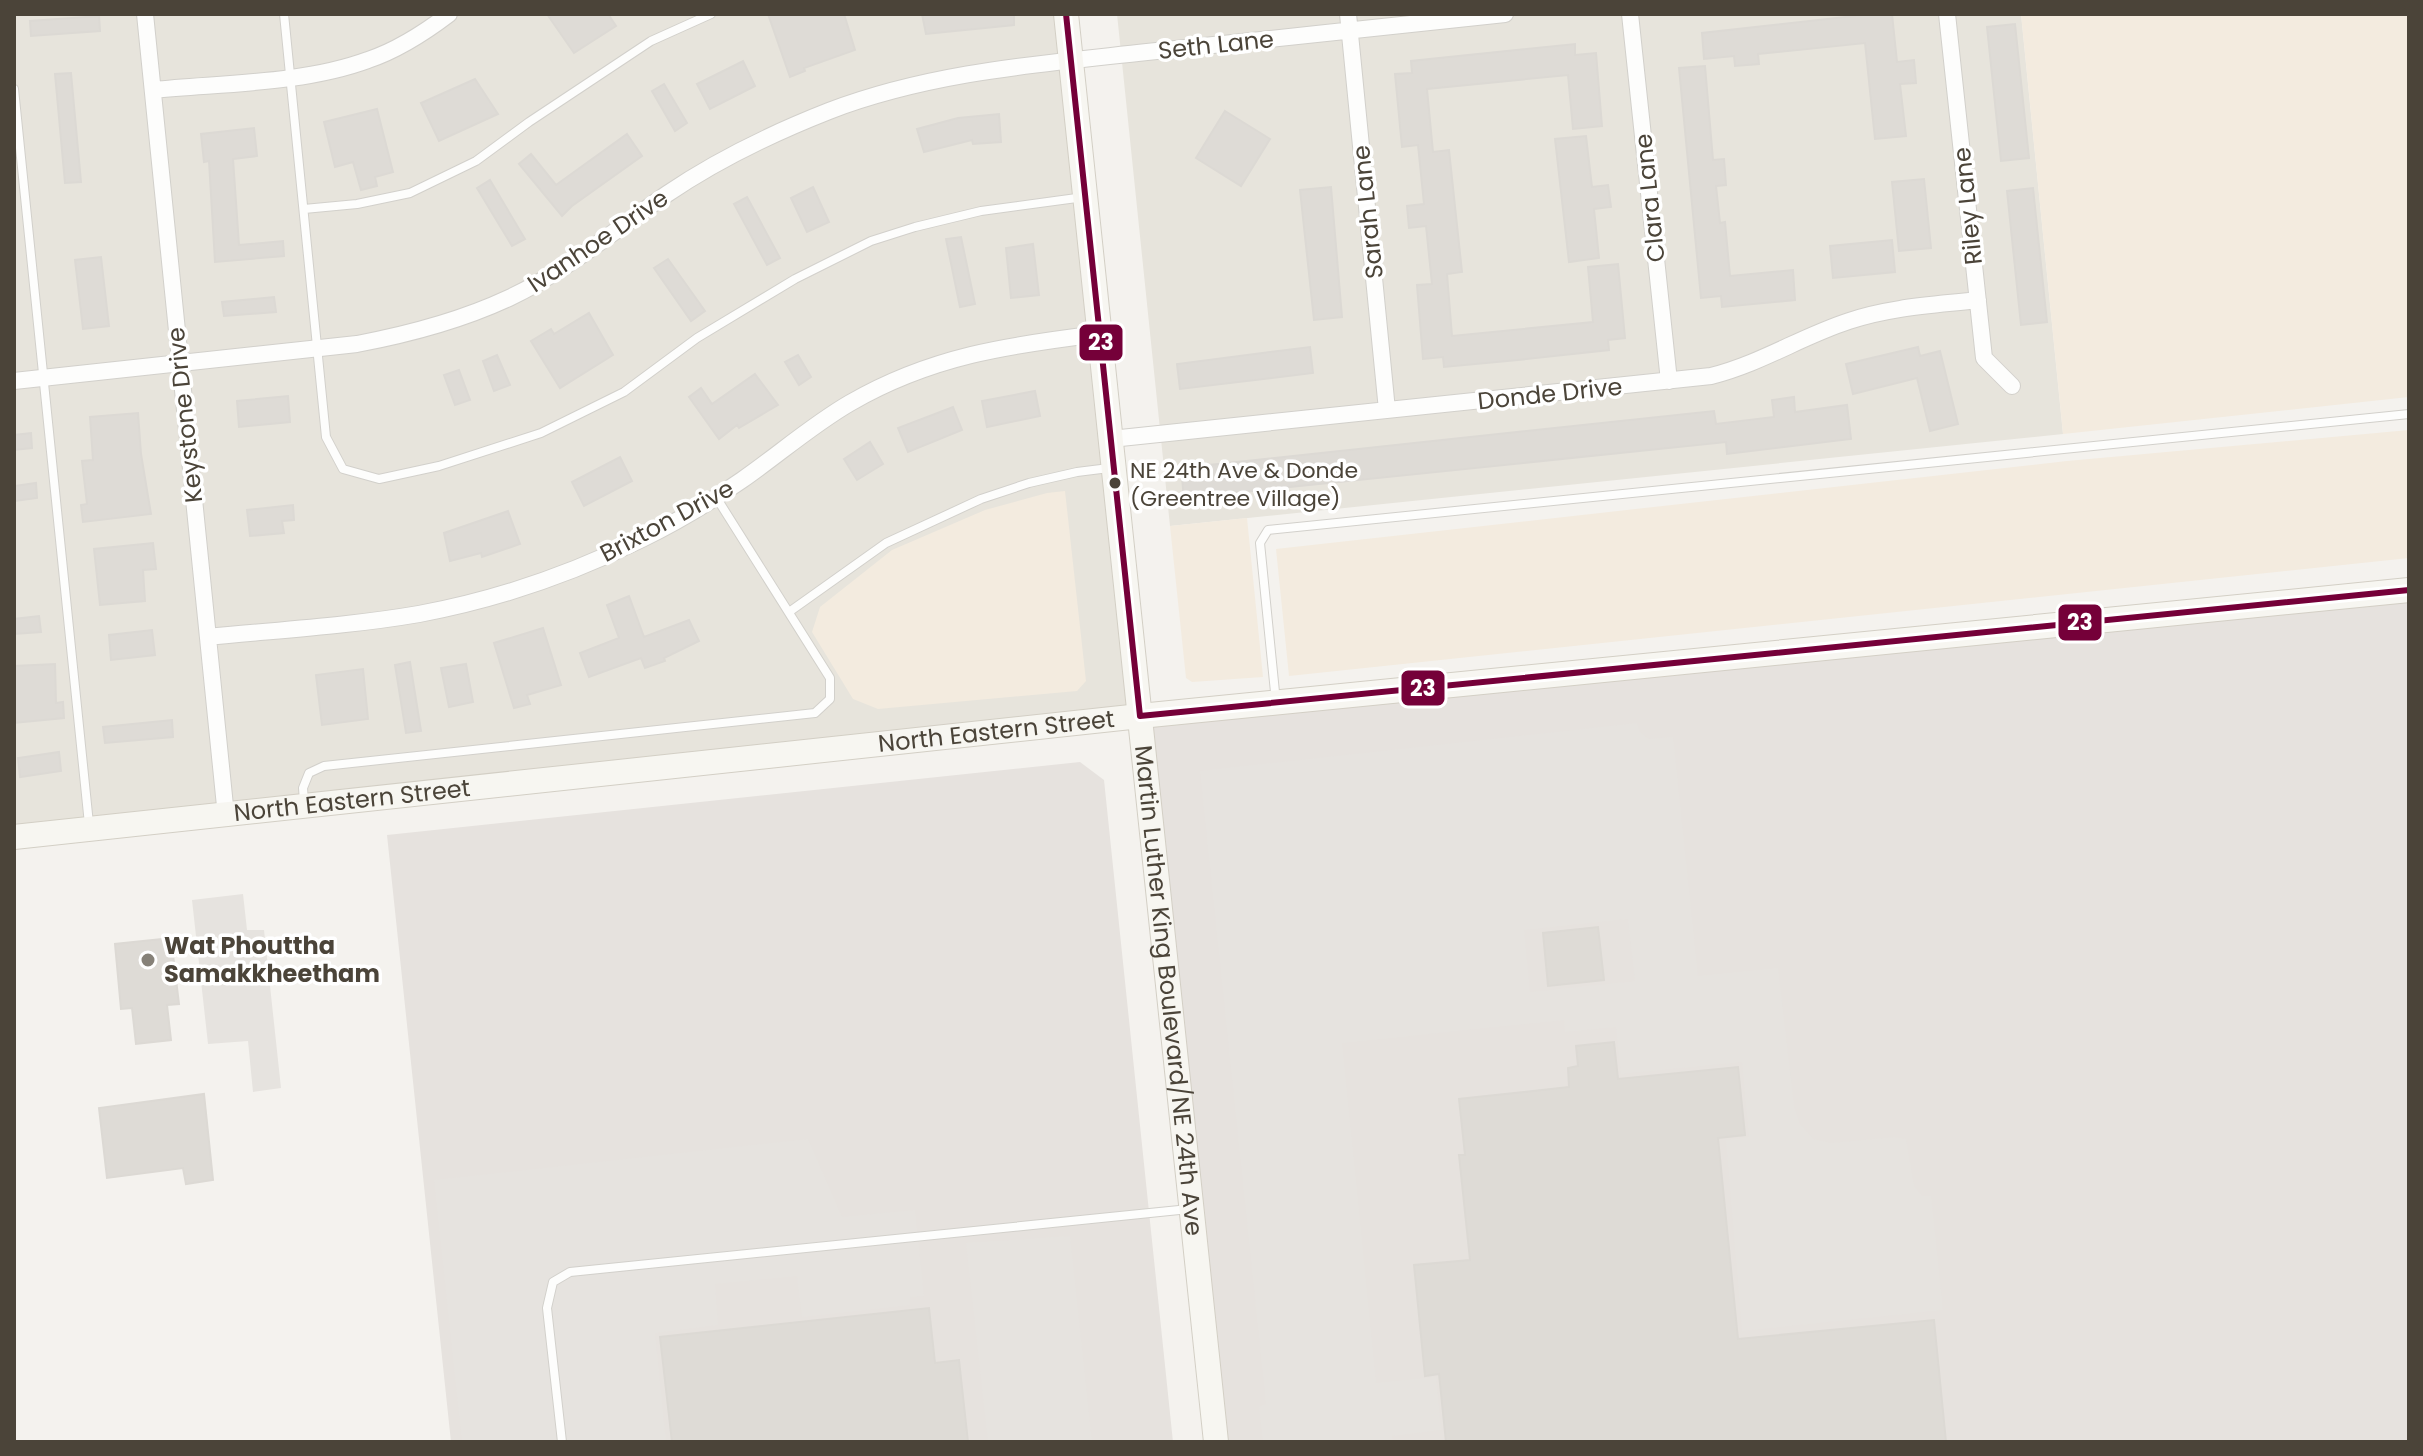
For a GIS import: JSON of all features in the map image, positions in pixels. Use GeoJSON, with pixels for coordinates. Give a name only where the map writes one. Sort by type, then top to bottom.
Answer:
{"type":"FeatureCollection","features":[{"type":"Feature","properties":{"kind":"main road","name":"Martin Luther King Boulevard/NE 24th Ave"},"geometry":{"type":"LineString","coordinates":[[1066,14],[1216,1442]]}},
{"type":"Feature","properties":{"kind":"main road","name":"North Eastern Street"},"geometry":{"type":"LineString","coordinates":[[14,837],[1140,716],[2409,590]]}},
{"type":"Feature","properties":{"kind":"street","name":"Keystone Drive"},"geometry":{"type":"LineString","coordinates":[[145,14],[226,816]]}},
{"type":"Feature","properties":{"kind":"street"},"geometry":{"type":"LineString","coordinates":[[153,90],[340,69],[400,47],[449,14]]}},
{"type":"Feature","properties":{"kind":"street","name":"Seth Lane"},"geometry":{"type":"LineString","coordinates":[[1071,60],[1349,22],[1505,14]]}},
{"type":"Feature","properties":{"kind":"street","name":"Clara Lane"},"geometry":{"type":"LineString","coordinates":[[1630,14],[1669,381]]}},
{"type":"Feature","properties":{"kind":"street","name":"Riley Lane"},"geometry":{"type":"LineString","coordinates":[[1947,14],[1984,358],[2012,386]]}},
{"type":"Feature","properties":{"kind":"street","name":"Sarah Lane"},"geometry":{"type":"LineString","coordinates":[[1349,22],[1387,410]]}},
{"type":"Feature","properties":{"kind":"street","name":"Ivanhoe Drive"},"geometry":{"type":"LineString","coordinates":[[14,381],[316,349],[408,335],[464,318],[510,298],[573,261],[705,170],[743,149],[830,111],[937,79],[1071,60]]}},
{"type":"Feature","properties":{"kind":"street","name":"Donde Drive"},"geometry":{"type":"LineString","coordinates":[[1111,439],[1669,381],[1742,368],[1868,315],[1978,300]]}},
{"type":"Feature","properties":{"kind":"street","name":"Brixton Drive"},"geometry":{"type":"LineString","coordinates":[[208,637],[371,620],[467,603],[514,589],[597,559],[641,539],[716,497],[818,424],[885,385],[974,352],[1099,334]]}},
{"type":"Feature","properties":{"kind":"lane"},"geometry":{"type":"LineString","coordinates":[[284,14],[326,437],[343,469],[379,479],[439,466],[541,433],[624,392],[722,323],[795,279],[871,241],[981,211],[1086,197]]}},
{"type":"Feature","properties":{"kind":"lane"},"geometry":{"type":"LineString","coordinates":[[304,209],[357,204],[410,193],[476,161],[651,41],[711,14]]}},
{"type":"Feature","properties":{"kind":"lane"},"geometry":{"type":"LineString","coordinates":[[14,89],[89,829]]}},
{"type":"Feature","properties":{"kind":"lane"},"geometry":{"type":"LineString","coordinates":[[1276,702],[1260,543],[1268,530],[2409,414]]}},
{"type":"Feature","properties":{"kind":"lane"},"geometry":{"type":"LineString","coordinates":[[789,612],[886,543],[981,499],[1029,483],[1077,472],[1114,468]]}},
{"type":"Feature","properties":{"kind":"lane"},"geometry":{"type":"LineString","coordinates":[[305,807],[303,788],[309,773],[324,766],[815,713],[830,699],[830,678],[716,497]]}},
{"type":"Feature","properties":{"kind":"lane"},"geometry":{"type":"LineString","coordinates":[[562,1442],[547,1308],[553,1282],[570,1272],[1191,1209]]}},
{"type":"Feature","properties":{"kind":"shaded area"},"geometry":{"type":"Polygon","coordinates":[[[14,14],[1077,14],[1153,727],[14,845],[14,14]]]}},
{"type":"Feature","properties":{"kind":"shaded area"},"geometry":{"type":"Polygon","coordinates":[[[1117,14],[2021,14],[2063,434],[1170,526],[1117,14]]]}},
{"type":"Feature","properties":{"kind":"shaded area"},"geometry":{"type":"Polygon","coordinates":[[[2021,14],[2409,14],[2409,397],[2063,434],[2021,14]]]}},
{"type":"Feature","properties":{"kind":"shaded area"},"geometry":{"type":"Polygon","coordinates":[[[2409,430],[2409,558],[1289,676],[1276,549],[2067,461],[2409,430]]]}},
{"type":"Feature","properties":{"kind":"shaded area"},"geometry":{"type":"Polygon","coordinates":[[[1065,491],[1086,681],[1077,691],[878,709],[853,699],[812,632],[820,607],[892,550],[985,510],[1065,491]]]}},
{"type":"Feature","properties":{"kind":"shaded area"},"geometry":{"type":"Polygon","coordinates":[[[1247,518],[1263,677],[1192,682],[1186,678],[1170,526],[1247,518]]]}},
{"type":"Feature","properties":{"kind":"shaded area"},"geometry":{"type":"Polygon","coordinates":[[[2409,602],[2409,1442],[1228,1442],[1153,727],[2409,602]]]}},
{"type":"Feature","properties":{"kind":"shaded area"},"geometry":{"type":"Polygon","coordinates":[[[1637,723],[1640,732],[1649,739],[1673,737],[1698,976],[1778,968],[1794,1106],[1800,1124],[1813,1139],[1831,1143],[1895,1137],[1906,1139],[1914,1186],[1922,1196],[1931,1196],[1943,1310],[1742,1331],[1726,1140],[1749,1137],[1742,1062],[1621,1074],[1616,1027],[1565,1032],[1564,1020],[1342,1043],[1376,1383],[1436,1377],[1441,1430],[1392,1436],[1393,1442],[1263,1442],[1259,1407],[1266,1404],[1200,771],[1637,723]],[[1628,919],[1524,930],[1530,992],[1635,981],[1628,919]]]}},
{"type":"Feature","properties":{"kind":"shaded area"},"geometry":{"type":"Polygon","coordinates":[[[1080,762],[1104,780],[1173,1442],[451,1442],[387,835],[1080,762]]]}},
{"type":"Feature","properties":{"kind":"shaded area"},"geometry":{"type":"Polygon","coordinates":[[[243,894],[247,930],[264,930],[281,1088],[253,1092],[248,1041],[208,1044],[192,900],[243,894]]]}},
{"type":"Feature","properties":{"kind":"shaded area"},"geometry":{"type":"Polygon","coordinates":[[[808,1139],[842,1217],[915,1210],[924,1296],[910,1297],[910,1305],[802,1317],[797,1276],[715,1284],[718,1325],[655,1333],[666,1442],[462,1442],[434,1180],[808,1139]]]}},
{"type":"Feature","properties":{"kind":"shaded area"},"geometry":{"type":"Polygon","coordinates":[[[1070,1236],[1092,1442],[988,1442],[966,1243],[1070,1236]]]}},
{"type":"Feature","properties":{"kind":"building"},"geometry":{"type":"Polygon","coordinates":[[[547,14],[608,14],[616,26],[574,53],[547,14]]]}},
{"type":"Feature","properties":{"kind":"building"},"geometry":{"type":"Polygon","coordinates":[[[768,14],[844,14],[855,50],[804,68],[805,71],[790,77],[768,14]]]}},
{"type":"Feature","properties":{"kind":"building"},"geometry":{"type":"Polygon","coordinates":[[[922,14],[1014,14],[1014,25],[926,34],[922,14]]]}},
{"type":"Feature","properties":{"kind":"building"},"geometry":{"type":"Polygon","coordinates":[[[1892,14],[1897,62],[1914,60],[1916,83],[1900,84],[1906,136],[1875,139],[1865,43],[1758,54],[1759,64],[1735,66],[1734,56],[1704,59],[1702,33],[1892,14]]]}},
{"type":"Feature","properties":{"kind":"building"},"geometry":{"type":"Polygon","coordinates":[[[99,16],[100,31],[31,36],[30,21],[99,16]]]}},
{"type":"Feature","properties":{"kind":"building"},"geometry":{"type":"Polygon","coordinates":[[[2015,24],[2029,158],[2001,161],[1987,27],[2015,24]]]}},
{"type":"Feature","properties":{"kind":"building"},"geometry":{"type":"Polygon","coordinates":[[[1575,44],[1575,55],[1596,53],[1602,126],[1573,129],[1568,75],[1427,89],[1433,152],[1449,150],[1462,272],[1447,274],[1452,336],[1593,322],[1588,267],[1618,264],[1625,338],[1608,340],[1609,350],[1518,360],[1444,367],[1443,357],[1423,359],[1417,285],[1432,284],[1426,226],[1409,228],[1407,206],[1424,204],[1418,145],[1402,147],[1395,74],[1412,73],[1411,61],[1575,44]]]}},
{"type":"Feature","properties":{"kind":"building"},"geometry":{"type":"Polygon","coordinates":[[[743,61],[755,86],[710,109],[697,84],[743,61]]]}},
{"type":"Feature","properties":{"kind":"building"},"geometry":{"type":"Polygon","coordinates":[[[1705,66],[1713,160],[1724,159],[1726,185],[1716,186],[1720,223],[1725,222],[1730,276],[1793,270],[1795,300],[1722,307],[1721,296],[1701,298],[1679,68],[1705,66]]]}},
{"type":"Feature","properties":{"kind":"building"},"geometry":{"type":"Polygon","coordinates":[[[71,73],[81,182],[65,183],[55,74],[71,73]]]}},
{"type":"Feature","properties":{"kind":"building"},"geometry":{"type":"Polygon","coordinates":[[[475,79],[498,114],[439,141],[421,103],[475,79]]]}},
{"type":"Feature","properties":{"kind":"building"},"geometry":{"type":"Polygon","coordinates":[[[664,84],[687,123],[675,131],[652,91],[664,84]]]}},
{"type":"Feature","properties":{"kind":"building"},"geometry":{"type":"Polygon","coordinates":[[[377,109],[393,172],[375,177],[377,186],[361,190],[353,162],[335,167],[324,122],[377,109]]]}},
{"type":"Feature","properties":{"kind":"building"},"geometry":{"type":"Polygon","coordinates":[[[1225,111],[1270,139],[1241,186],[1196,158],[1225,111]]]}},
{"type":"Feature","properties":{"kind":"building"},"geometry":{"type":"Polygon","coordinates":[[[999,114],[1001,142],[973,144],[972,140],[924,152],[917,129],[958,118],[999,114]]]}},
{"type":"Feature","properties":{"kind":"building"},"geometry":{"type":"Polygon","coordinates":[[[254,128],[257,156],[233,159],[239,245],[283,241],[284,256],[215,262],[209,161],[204,162],[201,134],[254,128]]]}},
{"type":"Feature","properties":{"kind":"building"},"geometry":{"type":"Polygon","coordinates":[[[627,134],[642,156],[562,216],[519,164],[531,154],[556,185],[627,134]]]}},
{"type":"Feature","properties":{"kind":"building"},"geometry":{"type":"Polygon","coordinates":[[[1586,136],[1592,187],[1608,185],[1611,207],[1594,209],[1599,258],[1569,262],[1555,139],[1586,136]]]}},
{"type":"Feature","properties":{"kind":"building"},"geometry":{"type":"Polygon","coordinates":[[[1924,179],[1931,248],[1899,251],[1892,182],[1924,179]]]}},
{"type":"Feature","properties":{"kind":"building"},"geometry":{"type":"Polygon","coordinates":[[[490,180],[525,239],[512,246],[477,188],[490,180]]]}},
{"type":"Feature","properties":{"kind":"building"},"geometry":{"type":"Polygon","coordinates":[[[813,187],[829,222],[807,232],[791,198],[813,187]]]}},
{"type":"Feature","properties":{"kind":"building"},"geometry":{"type":"Polygon","coordinates":[[[1331,187],[1342,317],[1314,320],[1300,190],[1331,187]]]}},
{"type":"Feature","properties":{"kind":"building"},"geometry":{"type":"Polygon","coordinates":[[[2033,188],[2047,322],[2021,325],[2007,191],[2033,188]]]}},
{"type":"Feature","properties":{"kind":"building"},"geometry":{"type":"Polygon","coordinates":[[[747,197],[780,258],[767,265],[734,204],[747,197]]]}},
{"type":"Feature","properties":{"kind":"building"},"geometry":{"type":"Polygon","coordinates":[[[961,237],[975,304],[960,307],[946,239],[961,237]]]}},
{"type":"Feature","properties":{"kind":"building"},"geometry":{"type":"Polygon","coordinates":[[[1892,240],[1895,272],[1833,278],[1830,246],[1892,240]]]}},
{"type":"Feature","properties":{"kind":"building"},"geometry":{"type":"Polygon","coordinates":[[[1033,244],[1039,295],[1011,298],[1006,248],[1033,244]]]}},
{"type":"Feature","properties":{"kind":"building"},"geometry":{"type":"Polygon","coordinates":[[[101,257],[109,326],[83,329],[75,260],[101,257]]]}},
{"type":"Feature","properties":{"kind":"building"},"geometry":{"type":"Polygon","coordinates":[[[668,259],[705,311],[691,321],[654,268],[668,259]]]}},
{"type":"Feature","properties":{"kind":"building"},"geometry":{"type":"Polygon","coordinates":[[[274,297],[276,312],[224,316],[222,302],[274,297]]]}},
{"type":"Feature","properties":{"kind":"building"},"geometry":{"type":"Polygon","coordinates":[[[589,313],[613,355],[560,388],[531,341],[551,329],[554,334],[589,313]]]}},
{"type":"Feature","properties":{"kind":"building"},"geometry":{"type":"Polygon","coordinates":[[[1310,347],[1313,373],[1180,389],[1177,364],[1310,347]]]}},
{"type":"Feature","properties":{"kind":"building"},"geometry":{"type":"Polygon","coordinates":[[[1918,347],[1920,356],[1940,351],[1958,424],[1930,431],[1917,378],[1853,394],[1846,364],[1918,347]]]}},
{"type":"Feature","properties":{"kind":"building"},"geometry":{"type":"Polygon","coordinates":[[[497,355],[510,385],[494,391],[483,361],[497,355]]]}},
{"type":"Feature","properties":{"kind":"building"},"geometry":{"type":"Polygon","coordinates":[[[798,355],[811,377],[799,385],[785,362],[798,355]]]}},
{"type":"Feature","properties":{"kind":"building"},"geometry":{"type":"Polygon","coordinates":[[[459,370],[470,400],[455,405],[444,375],[459,370]]]}},
{"type":"Feature","properties":{"kind":"building"},"geometry":{"type":"Polygon","coordinates":[[[755,374],[778,405],[739,428],[737,425],[719,439],[689,397],[701,388],[712,404],[755,374]]]}},
{"type":"Feature","properties":{"kind":"building"},"geometry":{"type":"Polygon","coordinates":[[[1035,391],[1040,416],[987,427],[982,401],[1035,391]]]}},
{"type":"Feature","properties":{"kind":"building"},"geometry":{"type":"Polygon","coordinates":[[[288,396],[290,422],[239,427],[237,401],[288,396]]]}},
{"type":"Feature","properties":{"kind":"building"},"geometry":{"type":"Polygon","coordinates":[[[1794,397],[1795,412],[1847,405],[1851,439],[1727,454],[1726,442],[1184,498],[1181,468],[1714,411],[1716,424],[1774,417],[1772,400],[1794,397]]]}},
{"type":"Feature","properties":{"kind":"building"},"geometry":{"type":"Polygon","coordinates":[[[953,407],[962,430],[908,452],[898,428],[953,407]]]}},
{"type":"Feature","properties":{"kind":"building"},"geometry":{"type":"Polygon","coordinates":[[[138,413],[151,514],[83,522],[81,505],[87,504],[82,461],[93,460],[90,417],[138,413]]]}},
{"type":"Feature","properties":{"kind":"building"},"geometry":{"type":"Polygon","coordinates":[[[31,433],[32,448],[14,450],[14,435],[31,433]]]}},
{"type":"Feature","properties":{"kind":"building"},"geometry":{"type":"Polygon","coordinates":[[[870,442],[883,464],[857,480],[844,459],[870,442]]]}},
{"type":"Feature","properties":{"kind":"building"},"geometry":{"type":"Polygon","coordinates":[[[620,457],[632,481],[584,506],[572,482],[620,457]]]}},
{"type":"Feature","properties":{"kind":"building"},"geometry":{"type":"Polygon","coordinates":[[[36,483],[37,498],[14,501],[14,486],[36,483]]]}},
{"type":"Feature","properties":{"kind":"building"},"geometry":{"type":"Polygon","coordinates":[[[293,505],[294,520],[282,521],[284,533],[250,536],[247,510],[293,505]]]}},
{"type":"Feature","properties":{"kind":"building"},"geometry":{"type":"Polygon","coordinates":[[[508,511],[520,544],[482,557],[481,553],[450,561],[444,533],[508,511]]]}},
{"type":"Feature","properties":{"kind":"building"},"geometry":{"type":"Polygon","coordinates":[[[153,543],[156,569],[143,570],[145,601],[100,605],[94,549],[153,543]]]}},
{"type":"Feature","properties":{"kind":"building"},"geometry":{"type":"Polygon","coordinates":[[[629,596],[644,637],[689,620],[699,641],[664,658],[665,661],[645,668],[641,658],[589,677],[580,653],[619,638],[607,605],[629,596]]]}},
{"type":"Feature","properties":{"kind":"building"},"geometry":{"type":"Polygon","coordinates":[[[39,616],[41,632],[14,634],[14,619],[39,616]]]}},
{"type":"Feature","properties":{"kind":"building"},"geometry":{"type":"Polygon","coordinates":[[[543,628],[561,685],[527,695],[530,704],[514,708],[494,643],[543,628]]]}},
{"type":"Feature","properties":{"kind":"building"},"geometry":{"type":"Polygon","coordinates":[[[152,630],[155,655],[111,660],[109,635],[152,630]]]}},
{"type":"Feature","properties":{"kind":"building"},"geometry":{"type":"Polygon","coordinates":[[[410,662],[421,731],[406,733],[395,665],[410,662]]]}},
{"type":"Feature","properties":{"kind":"building"},"geometry":{"type":"Polygon","coordinates":[[[55,664],[56,703],[63,702],[64,718],[14,723],[14,666],[55,664]]]}},
{"type":"Feature","properties":{"kind":"building"},"geometry":{"type":"Polygon","coordinates":[[[466,664],[473,702],[449,707],[441,668],[466,664]]]}},
{"type":"Feature","properties":{"kind":"building"},"geometry":{"type":"Polygon","coordinates":[[[363,669],[368,719],[322,725],[316,675],[363,669]]]}},
{"type":"Feature","properties":{"kind":"building"},"geometry":{"type":"Polygon","coordinates":[[[172,720],[173,737],[105,743],[103,727],[172,720]]]}},
{"type":"Feature","properties":{"kind":"building"},"geometry":{"type":"Polygon","coordinates":[[[59,752],[61,771],[20,777],[18,758],[59,752]]]}},
{"type":"Feature","properties":{"kind":"building"},"geometry":{"type":"Polygon","coordinates":[[[1598,927],[1604,980],[1548,986],[1543,933],[1598,927]]]}},
{"type":"Feature","properties":{"kind":"building"},"geometry":{"type":"Polygon","coordinates":[[[171,938],[179,1004],[167,1005],[171,1040],[136,1044],[132,1008],[121,1009],[115,944],[171,938]]]}},
{"type":"Feature","properties":{"kind":"building"},"geometry":{"type":"Polygon","coordinates":[[[1614,1042],[1618,1079],[1738,1067],[1745,1135],[1718,1138],[1738,1339],[1934,1320],[1946,1442],[1446,1442],[1439,1374],[1425,1376],[1414,1265],[1470,1260],[1459,1155],[1465,1155],[1459,1099],[1569,1087],[1568,1068],[1578,1066],[1576,1046],[1614,1042]]]}},
{"type":"Feature","properties":{"kind":"building"},"geometry":{"type":"Polygon","coordinates":[[[204,1094],[213,1180],[186,1184],[183,1168],[107,1178],[99,1108],[204,1094]]]}},
{"type":"Feature","properties":{"kind":"building"},"geometry":{"type":"Polygon","coordinates":[[[929,1308],[935,1363],[959,1360],[968,1442],[672,1442],[660,1337],[929,1308]]]}},
{"type":"Feature","properties":{"kind":"transit line","name":"23"},"geometry":{"type":"LineString","coordinates":[[1066,14],[1140,716],[2409,590]]}},
{"type":"Feature","properties":{"kind":"place","name":"NE 24th Ave & Donde (Greentree Village)"},"geometry":{"type":"Point","coordinates":[1115,483]}},
{"type":"Feature","properties":{"kind":"place","name":"Wat Phouttha Samakkheetham"},"geometry":{"type":"Point","coordinates":[148,960]}}]}
